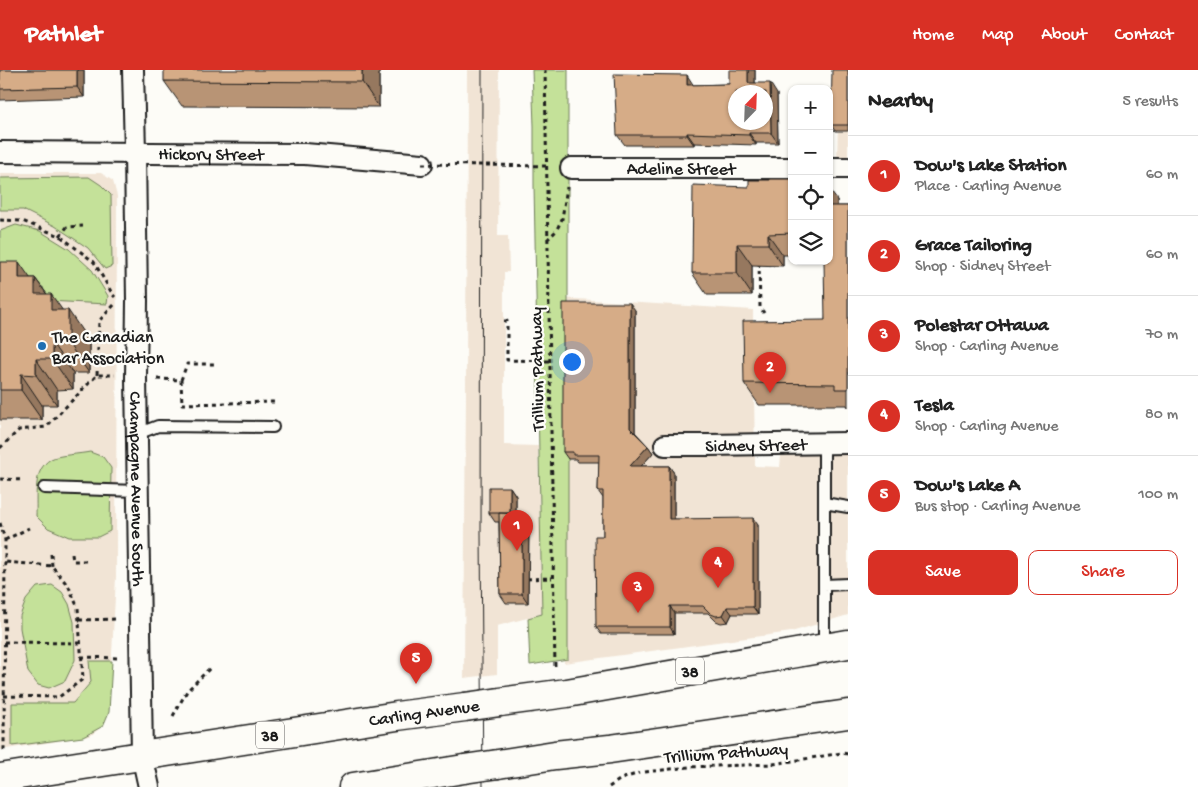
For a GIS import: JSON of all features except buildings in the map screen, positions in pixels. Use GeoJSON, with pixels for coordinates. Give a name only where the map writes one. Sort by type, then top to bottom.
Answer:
{"type":"FeatureCollection","features":[{"type":"Feature","properties":{"kind":"main road","name":"Carling Avenue"},"geometry":{"type":"LineString","coordinates":[[2,767],[142,755],[397,716],[561,694],[836,646]]}},
{"type":"Feature","properties":{"kind":"main road"},"geometry":{"type":"LineString","coordinates":[[353,787],[555,755],[610,749],[848,714]]}},
{"type":"Feature","properties":{"kind":"street","name":"Champagne Avenue South"},"geometry":{"type":"LineString","coordinates":[[133,70],[136,152],[136,377],[142,755],[149,787]]}},
{"type":"Feature","properties":{"kind":"street","name":"Hickory Street"},"geometry":{"type":"LineString","coordinates":[[0,152],[305,154],[422,164]]}},
{"type":"Feature","properties":{"kind":"street","name":"Adeline Street"},"geometry":{"type":"LineString","coordinates":[[571,168],[788,168]]}},
{"type":"Feature","properties":{"kind":"street"},"geometry":{"type":"LineString","coordinates":[[833,168],[848,168]]}},
{"type":"Feature","properties":{"kind":"street","name":"Sidney Street"},"geometry":{"type":"LineString","coordinates":[[664,445],[848,443]]}},
{"type":"Feature","properties":{"kind":"lane"},"geometry":{"type":"LineString","coordinates":[[137,434],[158,426],[274,427]]}},
{"type":"Feature","properties":{"kind":"lane"},"geometry":{"type":"LineString","coordinates":[[824,443],[824,584],[836,646]]}},
{"type":"Feature","properties":{"kind":"lane"},"geometry":{"type":"LineString","coordinates":[[44,488],[138,491]]}},
{"type":"Feature","properties":{"kind":"lane"},"geometry":{"type":"LineString","coordinates":[[824,503],[848,507]]}},
{"type":"Feature","properties":{"kind":"lane"},"geometry":{"type":"LineString","coordinates":[[824,584],[848,584]]}},
{"type":"Feature","properties":{"kind":"path","name":"Trillium Pathway"},"geometry":{"type":"LineString","coordinates":[[545,70],[554,668]]}},
{"type":"Feature","properties":{"kind":"path"},"geometry":{"type":"LineString","coordinates":[[422,164],[547,166]]}},
{"type":"Feature","properties":{"kind":"path"},"geometry":{"type":"LineString","coordinates":[[547,240],[556,231],[562,219],[571,168]]}},
{"type":"Feature","properties":{"kind":"path"},"geometry":{"type":"LineString","coordinates":[[0,220],[22,221],[60,236],[94,262],[113,295],[120,300],[99,321],[97,375],[46,427],[18,430],[0,448]]}},
{"type":"Feature","properties":{"kind":"path"},"geometry":{"type":"LineString","coordinates":[[60,236],[68,227],[83,226]]}},
{"type":"Feature","properties":{"kind":"path"},"geometry":{"type":"LineString","coordinates":[[759,260],[760,307],[764,313]]}},
{"type":"Feature","properties":{"kind":"path"},"geometry":{"type":"LineString","coordinates":[[504,320],[507,321],[507,360],[549,362]]}},
{"type":"Feature","properties":{"kind":"path"},"geometry":{"type":"LineString","coordinates":[[215,364],[187,364],[181,380],[182,404],[274,402]]}},
{"type":"Feature","properties":{"kind":"path"},"geometry":{"type":"LineString","coordinates":[[97,375],[181,380]]}},
{"type":"Feature","properties":{"kind":"path"},"geometry":{"type":"LineString","coordinates":[[0,479],[23,480]]}},
{"type":"Feature","properties":{"kind":"path"},"geometry":{"type":"LineString","coordinates":[[0,523],[5,540],[2,767]]}},
{"type":"Feature","properties":{"kind":"path"},"geometry":{"type":"LineString","coordinates":[[5,540],[29,528]]}},
{"type":"Feature","properties":{"kind":"path"},"geometry":{"type":"LineString","coordinates":[[4,696],[59,697],[83,679],[78,608],[69,587],[52,566],[51,554]]}},
{"type":"Feature","properties":{"kind":"path"},"geometry":{"type":"LineString","coordinates":[[72,554],[74,561],[88,562]]}},
{"type":"Feature","properties":{"kind":"path"},"geometry":{"type":"LineString","coordinates":[[5,562],[52,566]]}},
{"type":"Feature","properties":{"kind":"path"},"geometry":{"type":"LineString","coordinates":[[526,584],[527,578],[552,578]]}},
{"type":"Feature","properties":{"kind":"path"},"geometry":{"type":"LineString","coordinates":[[79,620],[140,619]]}},
{"type":"Feature","properties":{"kind":"path"},"geometry":{"type":"LineString","coordinates":[[4,642],[80,643]]}},
{"type":"Feature","properties":{"kind":"path"},"geometry":{"type":"LineString","coordinates":[[82,657],[140,658]]}},
{"type":"Feature","properties":{"kind":"path"},"geometry":{"type":"LineString","coordinates":[[173,716],[187,691],[210,668]]}},
{"type":"Feature","properties":{"kind":"path","name":"Trillium Pathway"},"geometry":{"type":"LineString","coordinates":[[609,787],[621,779],[637,773],[689,767],[773,764],[842,753],[848,754]]}},
{"type":"Feature","properties":{"kind":"shaded area"},"geometry":{"type":"Polygon","coordinates":[[[467,70],[499,70],[498,236],[508,236],[509,272],[504,272],[504,445],[538,446],[542,614],[497,626],[497,674],[464,678],[466,388],[467,70]]]}},
{"type":"Feature","properties":{"kind":"shaded area"},"geometry":{"type":"Polygon","coordinates":[[[839,70],[848,70],[848,166],[837,165],[839,70]]]}},
{"type":"Feature","properties":{"kind":"shaded area"},"geometry":{"type":"Polygon","coordinates":[[[0,173],[101,173],[113,181],[117,196],[116,577],[109,712],[104,725],[90,736],[0,750],[0,173]]]}},
{"type":"Feature","properties":{"kind":"shaded area"},"geometry":{"type":"Polygon","coordinates":[[[560,298],[753,310],[755,466],[780,467],[782,445],[848,443],[848,615],[791,632],[564,663],[560,298]]]}},
{"type":"Feature","properties":{"kind":"green space"},"geometry":{"type":"Polygon","coordinates":[[[532,70],[568,70],[568,659],[530,665],[528,618],[542,614],[532,70]]]}},
{"type":"Feature","properties":{"kind":"green space"},"geometry":{"type":"Polygon","coordinates":[[[89,177],[111,195],[112,266],[105,269],[88,248],[55,226],[23,210],[0,210],[0,178],[89,177]]]}},
{"type":"Feature","properties":{"kind":"green space"},"geometry":{"type":"Polygon","coordinates":[[[16,225],[40,231],[69,249],[92,270],[108,296],[107,304],[47,301],[43,287],[0,288],[0,231],[16,225]]]}},
{"type":"Feature","properties":{"kind":"green space"},"geometry":{"type":"Polygon","coordinates":[[[90,452],[103,457],[111,468],[110,531],[98,537],[69,537],[48,528],[36,516],[38,477],[45,464],[51,459],[90,452]]]}},
{"type":"Feature","properties":{"kind":"green space"},"geometry":{"type":"Polygon","coordinates":[[[52,585],[62,592],[69,604],[74,622],[75,660],[65,681],[49,688],[38,685],[28,672],[20,628],[20,616],[26,600],[37,587],[52,585]]]}},
{"type":"Feature","properties":{"kind":"green space"},"geometry":{"type":"Polygon","coordinates":[[[89,661],[112,661],[109,712],[103,726],[83,737],[12,746],[12,703],[73,703],[91,682],[89,661]]]}},
{"type":"Feature","properties":{"kind":"tram line"},"geometry":{"type":"LineString","coordinates":[[482,70],[481,532],[483,787]]}},
{"type":"Feature","properties":{"kind":"place","name":"The Canadian Bar Association"},"geometry":{"type":"Point","coordinates":[42,346]}},
{"type":"Feature","properties":{"kind":"place","name":"Grace Tailoring"},"geometry":{"type":"Point","coordinates":[770,393]}},
{"type":"Feature","properties":{"kind":"place","name":"Dow's Lake Station"},"geometry":{"type":"Point","coordinates":[517,551]}},
{"type":"Feature","properties":{"kind":"place","name":"Tesla"},"geometry":{"type":"Point","coordinates":[718,588]}},
{"type":"Feature","properties":{"kind":"place","name":"Polestar Ottawa"},"geometry":{"type":"Point","coordinates":[638,613]}},
{"type":"Feature","properties":{"kind":"place","name":"Dow's Lake A"},"geometry":{"type":"Point","coordinates":[416,684]}}]}
